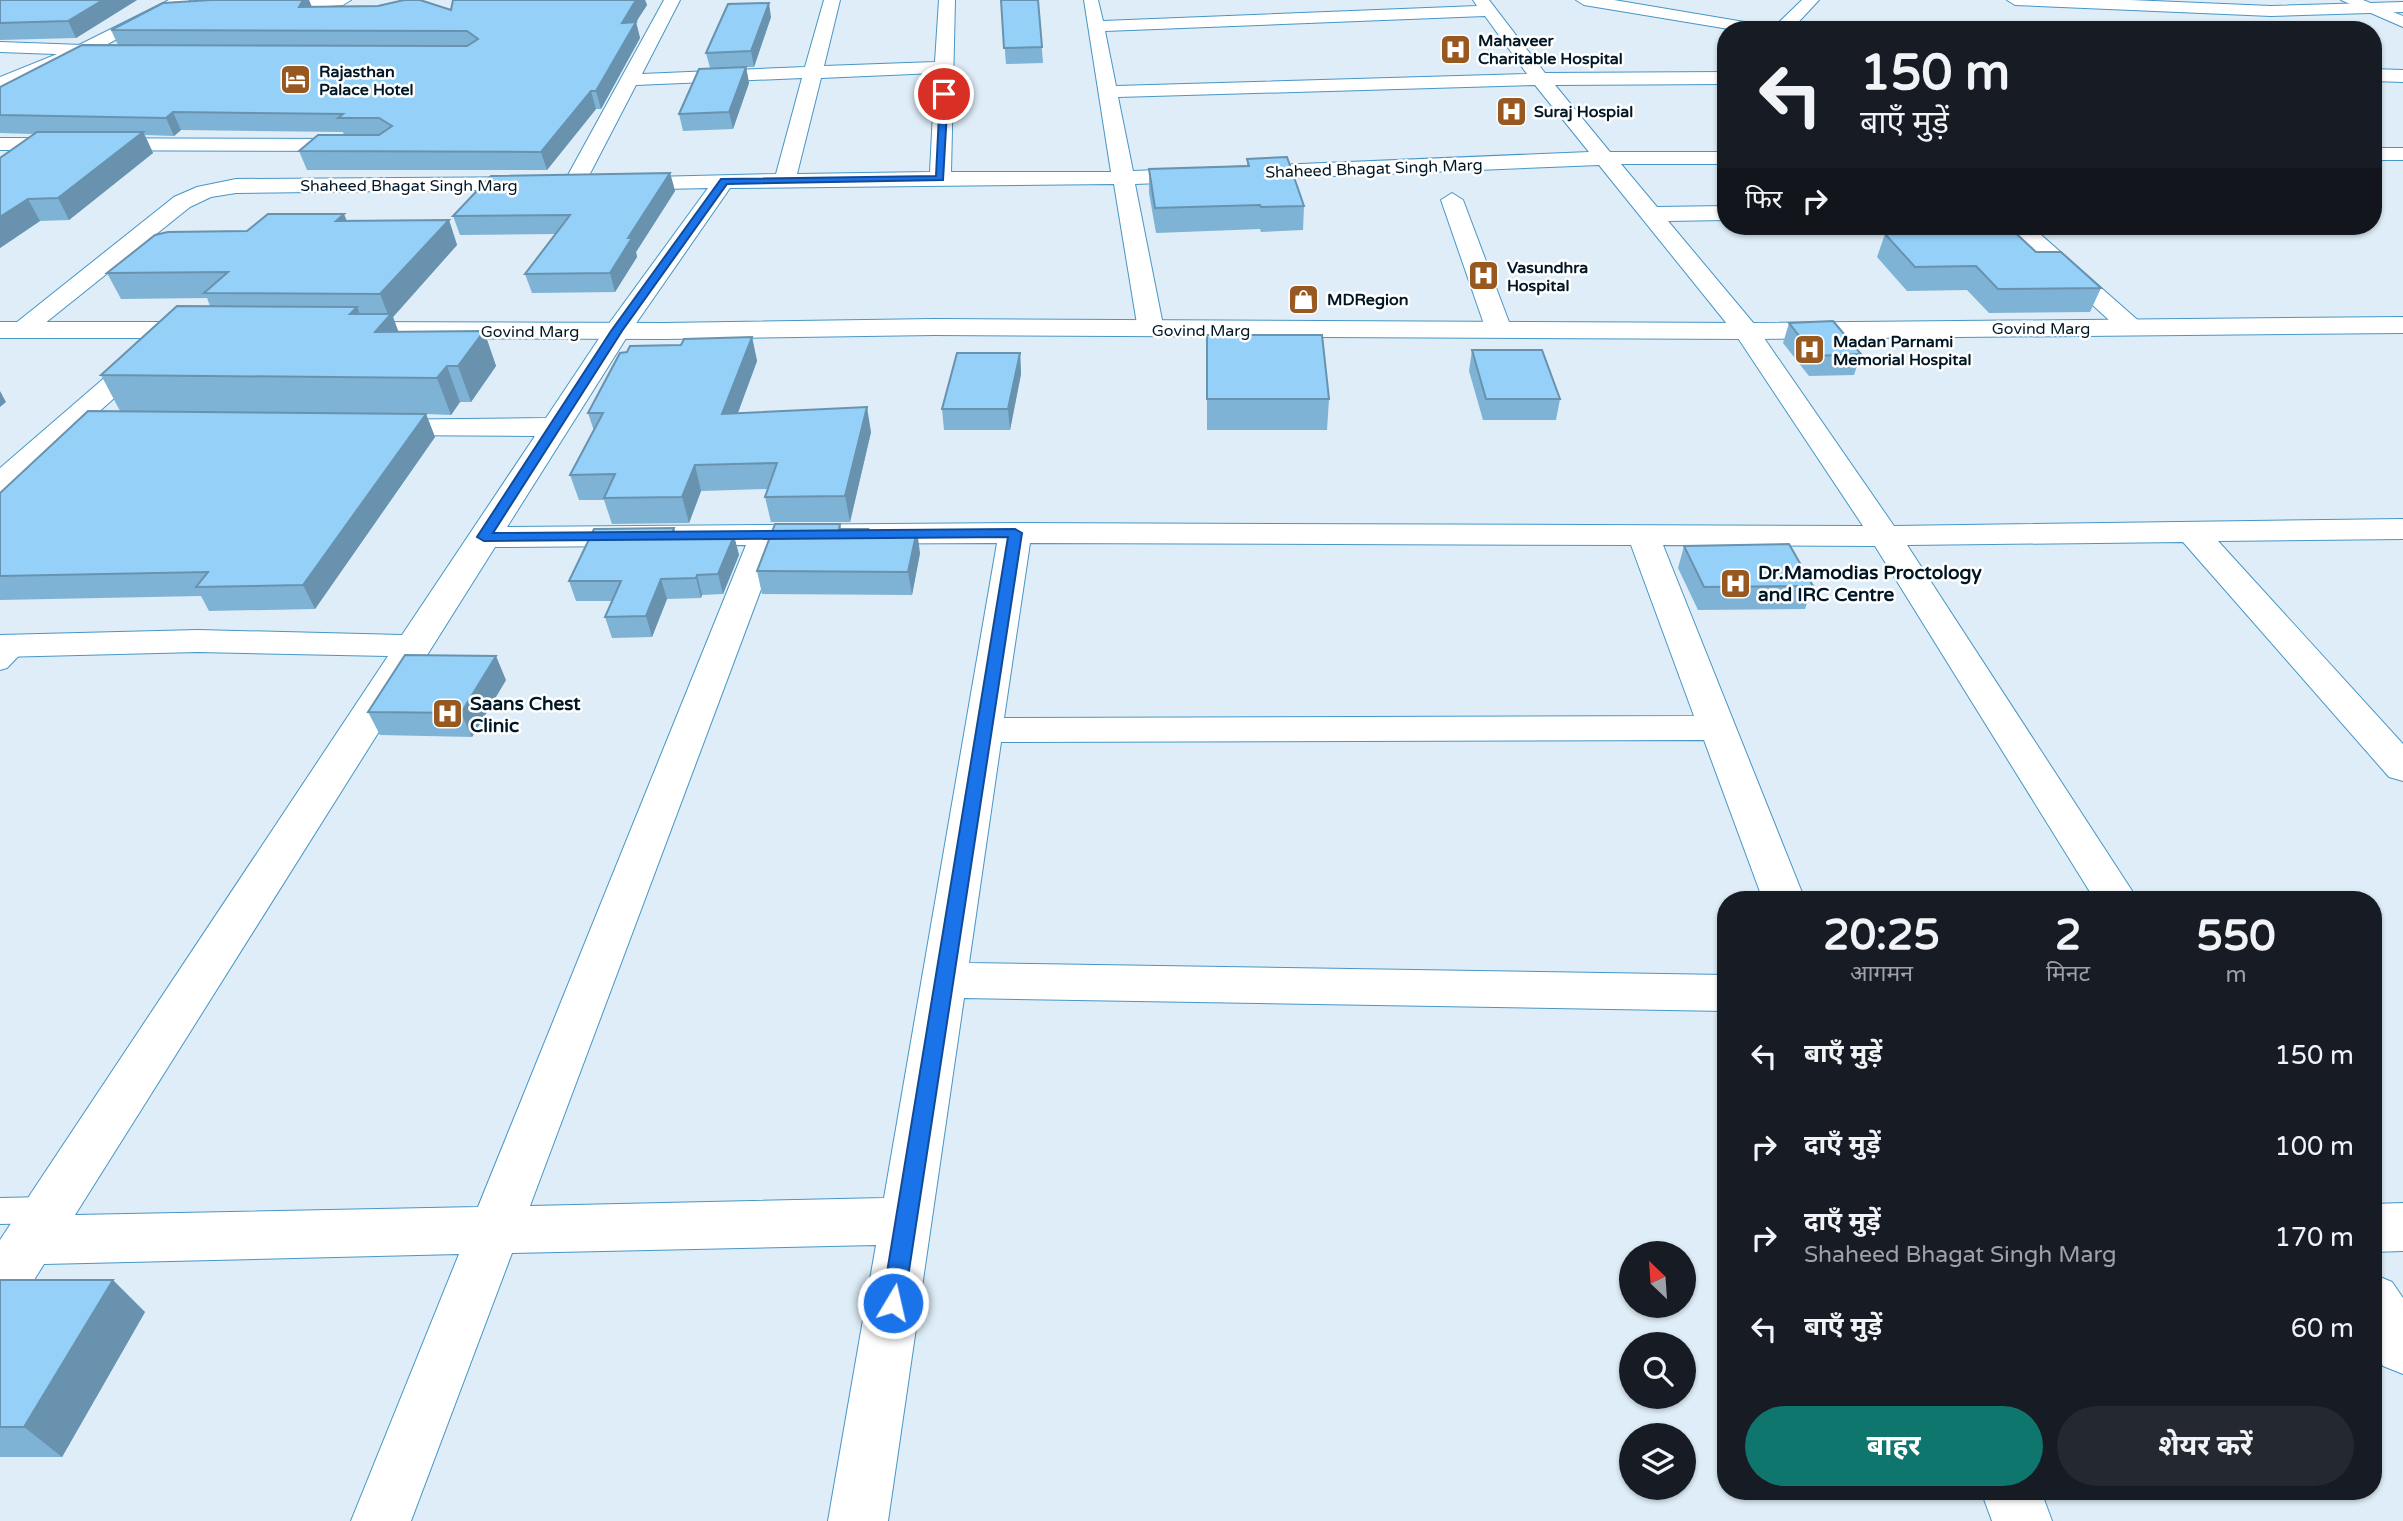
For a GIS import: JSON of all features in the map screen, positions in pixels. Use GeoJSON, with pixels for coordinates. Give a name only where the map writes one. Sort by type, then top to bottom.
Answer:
{"type":"FeatureCollection","features":[{"type":"Feature","properties":{"kind":"street"},"geometry":{"type":"LineString","coordinates":[[0,84],[77,52],[182,0]]}},
{"type":"Feature","properties":{"kind":"street"},"geometry":{"type":"LineString","coordinates":[[241,7],[343,0]]}},
{"type":"Feature","properties":{"kind":"street"},"geometry":{"type":"LineString","coordinates":[[574,184],[672,0]]}},
{"type":"Feature","properties":{"kind":"street"},"geometry":{"type":"LineString","coordinates":[[785,180],[832,0]]}},
{"type":"Feature","properties":{"kind":"street"},"geometry":{"type":"LineString","coordinates":[[940,178],[947,0]]}},
{"type":"Feature","properties":{"kind":"street"},"geometry":{"type":"LineString","coordinates":[[1091,0],[1151,330]]}},
{"type":"Feature","properties":{"kind":"street"},"geometry":{"type":"LineString","coordinates":[[1584,0],[1717,22]]}},
{"type":"Feature","properties":{"kind":"street"},"geometry":{"type":"LineString","coordinates":[[1790,21],[1811,0]]}},
{"type":"Feature","properties":{"kind":"street"},"geometry":{"type":"LineString","coordinates":[[2015,0],[2168,9],[2403,8]]}},
{"type":"Feature","properties":{"kind":"street"},"geometry":{"type":"LineString","coordinates":[[2349,0],[2403,22]]}},
{"type":"Feature","properties":{"kind":"street"},"geometry":{"type":"LineString","coordinates":[[1095,26],[1485,5],[1540,79],[1746,331],[1885,536],[2111,891]]}},
{"type":"Feature","properties":{"kind":"street"},"geometry":{"type":"LineString","coordinates":[[160,12],[200,9]]}},
{"type":"Feature","properties":{"kind":"street"},"geometry":{"type":"LineString","coordinates":[[0,47],[110,54]]}},
{"type":"Feature","properties":{"kind":"street"},"geometry":{"type":"LineString","coordinates":[[630,80],[945,67]]}},
{"type":"Feature","properties":{"kind":"street"},"geometry":{"type":"LineString","coordinates":[[2382,75],[2403,76]]}},
{"type":"Feature","properties":{"kind":"street"},"geometry":{"type":"LineString","coordinates":[[1107,92],[1540,79],[1717,78]]}},
{"type":"Feature","properties":{"kind":"street"},"geometry":{"type":"LineString","coordinates":[[0,144],[372,145]]}},
{"type":"Feature","properties":{"kind":"street"},"geometry":{"type":"LineString","coordinates":[[2382,154],[2403,154]]}},
{"type":"Feature","properties":{"kind":"street","name":"Shaheed Bhagat Singh Marg"},"geometry":{"type":"LineString","coordinates":[[10,330],[181,202],[205,192],[236,186],[1123,178],[1606,158],[1717,158]]}},
{"type":"Feature","properties":{"kind":"street"},"geometry":{"type":"LineString","coordinates":[[0,1286],[26,1220],[413,646],[617,331],[724,181]]}},
{"type":"Feature","properties":{"kind":"street"},"geometry":{"type":"LineString","coordinates":[[1452,200],[1499,330]]}},
{"type":"Feature","properties":{"kind":"street"},"geometry":{"type":"LineString","coordinates":[[1652,215],[1717,214]]}},
{"type":"Feature","properties":{"kind":"street"},"geometry":{"type":"LineString","coordinates":[[2028,235],[2132,328]]}},
{"type":"Feature","properties":{"kind":"street","name":"Govind Marg"},"geometry":{"type":"LineString","coordinates":[[314,330],[617,331],[934,327],[1746,331],[2403,325]]}},
{"type":"Feature","properties":{"kind":"street"},"geometry":{"type":"LineString","coordinates":[[10,330],[231,330]]}},
{"type":"Feature","properties":{"kind":"street"},"geometry":{"type":"LineString","coordinates":[[0,484],[176,330]]}},
{"type":"Feature","properties":{"kind":"street"},"geometry":{"type":"LineString","coordinates":[[70,422],[106,423]]}},
{"type":"Feature","properties":{"kind":"street"},"geometry":{"type":"LineString","coordinates":[[349,425],[555,427]]}},
{"type":"Feature","properties":{"kind":"street"},"geometry":{"type":"LineString","coordinates":[[484,537],[1015,533],[1885,536],[2403,529]]}},
{"type":"Feature","properties":{"kind":"street"},"geometry":{"type":"LineString","coordinates":[[2190,530],[2403,768]]}},
{"type":"Feature","properties":{"kind":"street"},"geometry":{"type":"LineString","coordinates":[[858,1521],[1015,533]]}},
{"type":"Feature","properties":{"kind":"street"},"geometry":{"type":"LineString","coordinates":[[1643,534],[1781,891]]}},
{"type":"Feature","properties":{"kind":"street"},"geometry":{"type":"LineString","coordinates":[[380,1521],[765,536]]}},
{"type":"Feature","properties":{"kind":"street"},"geometry":{"type":"LineString","coordinates":[[6,652],[198,641],[413,646]]}},
{"type":"Feature","properties":{"kind":"street"},"geometry":{"type":"LineString","coordinates":[[984,730],[1718,728]]}},
{"type":"Feature","properties":{"kind":"street"},"geometry":{"type":"LineString","coordinates":[[944,979],[1717,993]]}},
{"type":"Feature","properties":{"kind":"street"},"geometry":{"type":"LineString","coordinates":[[26,1220],[494,1230],[906,1221]]}},
{"type":"Feature","properties":{"kind":"street"},"geometry":{"type":"LineString","coordinates":[[2382,1228],[2403,1227]]}},
{"type":"Feature","properties":{"kind":"street"},"geometry":{"type":"LineString","coordinates":[[2382,1314],[2403,1347]]}},
{"type":"Feature","properties":{"kind":"street"},"geometry":{"type":"LineString","coordinates":[[2014,1500],[2022,1521]]}},
{"type":"Feature","properties":{"kind":"building"},"geometry":{"type":"Polygon","coordinates":[[[0,0],[103,0],[68,21],[0,23],[0,0]]]}},
{"type":"Feature","properties":{"kind":"building"},"geometry":{"type":"Polygon","coordinates":[[[303,0],[299,7],[378,6],[404,0],[420,0],[451,10],[453,0],[636,0],[622,23],[636,22],[596,91],[591,91],[541,152],[299,151],[318,135],[379,135],[392,126],[379,118],[338,118],[343,114],[173,112],[166,118],[0,115],[0,87],[82,45],[467,46],[478,39],[467,31],[111,30],[163,3],[303,0]]]}},
{"type":"Feature","properties":{"kind":"building"},"geometry":{"type":"Polygon","coordinates":[[[1001,0],[1038,0],[1042,47],[1004,48],[1001,0]]]}},
{"type":"Feature","properties":{"kind":"building"},"geometry":{"type":"Polygon","coordinates":[[[769,3],[751,51],[706,53],[728,4],[769,3]]]}},
{"type":"Feature","properties":{"kind":"building"},"geometry":{"type":"Polygon","coordinates":[[[746,67],[729,112],[679,114],[699,69],[746,67]]]}},
{"type":"Feature","properties":{"kind":"building"},"geometry":{"type":"Polygon","coordinates":[[[37,132],[143,132],[58,198],[28,199],[0,217],[0,158],[37,132]]]}},
{"type":"Feature","properties":{"kind":"building"},"geometry":{"type":"Polygon","coordinates":[[[1287,157],[1304,206],[1155,208],[1149,169],[1249,166],[1247,159],[1287,157]]]}},
{"type":"Feature","properties":{"kind":"building"},"geometry":{"type":"Polygon","coordinates":[[[670,173],[628,238],[632,238],[610,273],[525,274],[570,215],[453,216],[491,176],[670,173]]]}},
{"type":"Feature","properties":{"kind":"building"},"geometry":{"type":"Polygon","coordinates":[[[268,214],[344,214],[336,221],[449,220],[380,294],[204,293],[228,272],[107,273],[155,235],[168,232],[247,231],[268,214]]]}},
{"type":"Feature","properties":{"kind":"building"},"geometry":{"type":"Polygon","coordinates":[[[1886,235],[2018,235],[2036,252],[2061,252],[2101,288],[1998,289],[1976,266],[1915,267],[1886,235]]]}},
{"type":"Feature","properties":{"kind":"building"},"geometry":{"type":"Polygon","coordinates":[[[177,306],[357,307],[350,314],[391,314],[375,332],[484,331],[458,366],[447,366],[437,378],[101,375],[177,306]]]}},
{"type":"Feature","properties":{"kind":"building"},"geometry":{"type":"Polygon","coordinates":[[[1833,321],[1861,354],[1815,356],[1789,323],[1833,321]]]}},
{"type":"Feature","properties":{"kind":"building"},"geometry":{"type":"Polygon","coordinates":[[[1207,335],[1322,335],[1329,399],[1207,399],[1207,335]]]}},
{"type":"Feature","properties":{"kind":"building"},"geometry":{"type":"Polygon","coordinates":[[[752,337],[722,414],[867,407],[845,496],[765,497],[777,463],[695,465],[682,497],[604,498],[615,474],[570,475],[603,413],[588,413],[620,353],[627,352],[630,346],[681,345],[684,339],[752,337]]]}},
{"type":"Feature","properties":{"kind":"building"},"geometry":{"type":"Polygon","coordinates":[[[1472,350],[1542,350],[1560,399],[1486,399],[1472,350]]]}},
{"type":"Feature","properties":{"kind":"building"},"geometry":{"type":"Polygon","coordinates":[[[957,353],[1020,353],[1008,409],[942,409],[957,353]]]}},
{"type":"Feature","properties":{"kind":"building"},"geometry":{"type":"Polygon","coordinates":[[[88,411],[426,414],[303,585],[196,587],[208,572],[0,576],[0,493],[88,411]]]}},
{"type":"Feature","properties":{"kind":"building"},"geometry":{"type":"Polygon","coordinates":[[[775,524],[840,524],[839,529],[868,529],[867,531],[917,530],[908,572],[757,571],[775,524]]]}},
{"type":"Feature","properties":{"kind":"building"},"geometry":{"type":"Polygon","coordinates":[[[674,528],[670,538],[734,536],[718,574],[661,579],[646,616],[605,617],[621,581],[569,581],[594,529],[674,528]]]}},
{"type":"Feature","properties":{"kind":"building"},"geometry":{"type":"Polygon","coordinates":[[[1789,544],[1813,586],[1704,587],[1684,546],[1789,544]]]}},
{"type":"Feature","properties":{"kind":"building"},"geometry":{"type":"Polygon","coordinates":[[[405,655],[496,656],[461,713],[368,712],[405,655]]]}},
{"type":"Feature","properties":{"kind":"building"},"geometry":{"type":"Polygon","coordinates":[[[0,1280],[113,1280],[24,1427],[0,1427],[0,1280]]]}},
{"type":"Feature","properties":{"kind":"place","name":"Mahaveer Charitable Hospital"},"geometry":{"type":"Point","coordinates":[1455,49]}},
{"type":"Feature","properties":{"kind":"place","name":"Rajasthan Palace Hotel"},"geometry":{"type":"Point","coordinates":[296,80]}},
{"type":"Feature","properties":{"kind":"place","name":"Suraj Hospial"},"geometry":{"type":"Point","coordinates":[1511,111]}},
{"type":"Feature","properties":{"kind":"place","name":"Vasundhra Hospital"},"geometry":{"type":"Point","coordinates":[1484,276]}},
{"type":"Feature","properties":{"kind":"place","name":"MDRegion"},"geometry":{"type":"Point","coordinates":[1304,299]}},
{"type":"Feature","properties":{"kind":"place","name":"Madan Parnami Memorial Hospital"},"geometry":{"type":"Point","coordinates":[1810,350]}},
{"type":"Feature","properties":{"kind":"place","name":"Dr.Mamodias Proctology and IRC Centre"},"geometry":{"type":"Point","coordinates":[1735,583]}},
{"type":"Feature","properties":{"kind":"place","name":"Saans Chest Clinic"},"geometry":{"type":"Point","coordinates":[447,714]}},
{"type":"Feature","properties":{"kind":"route"},"geometry":{"type":"LineString","coordinates":[[893,1303],[1015,533],[484,537],[617,331],[724,181],[940,178],[944,94]]}}]}
